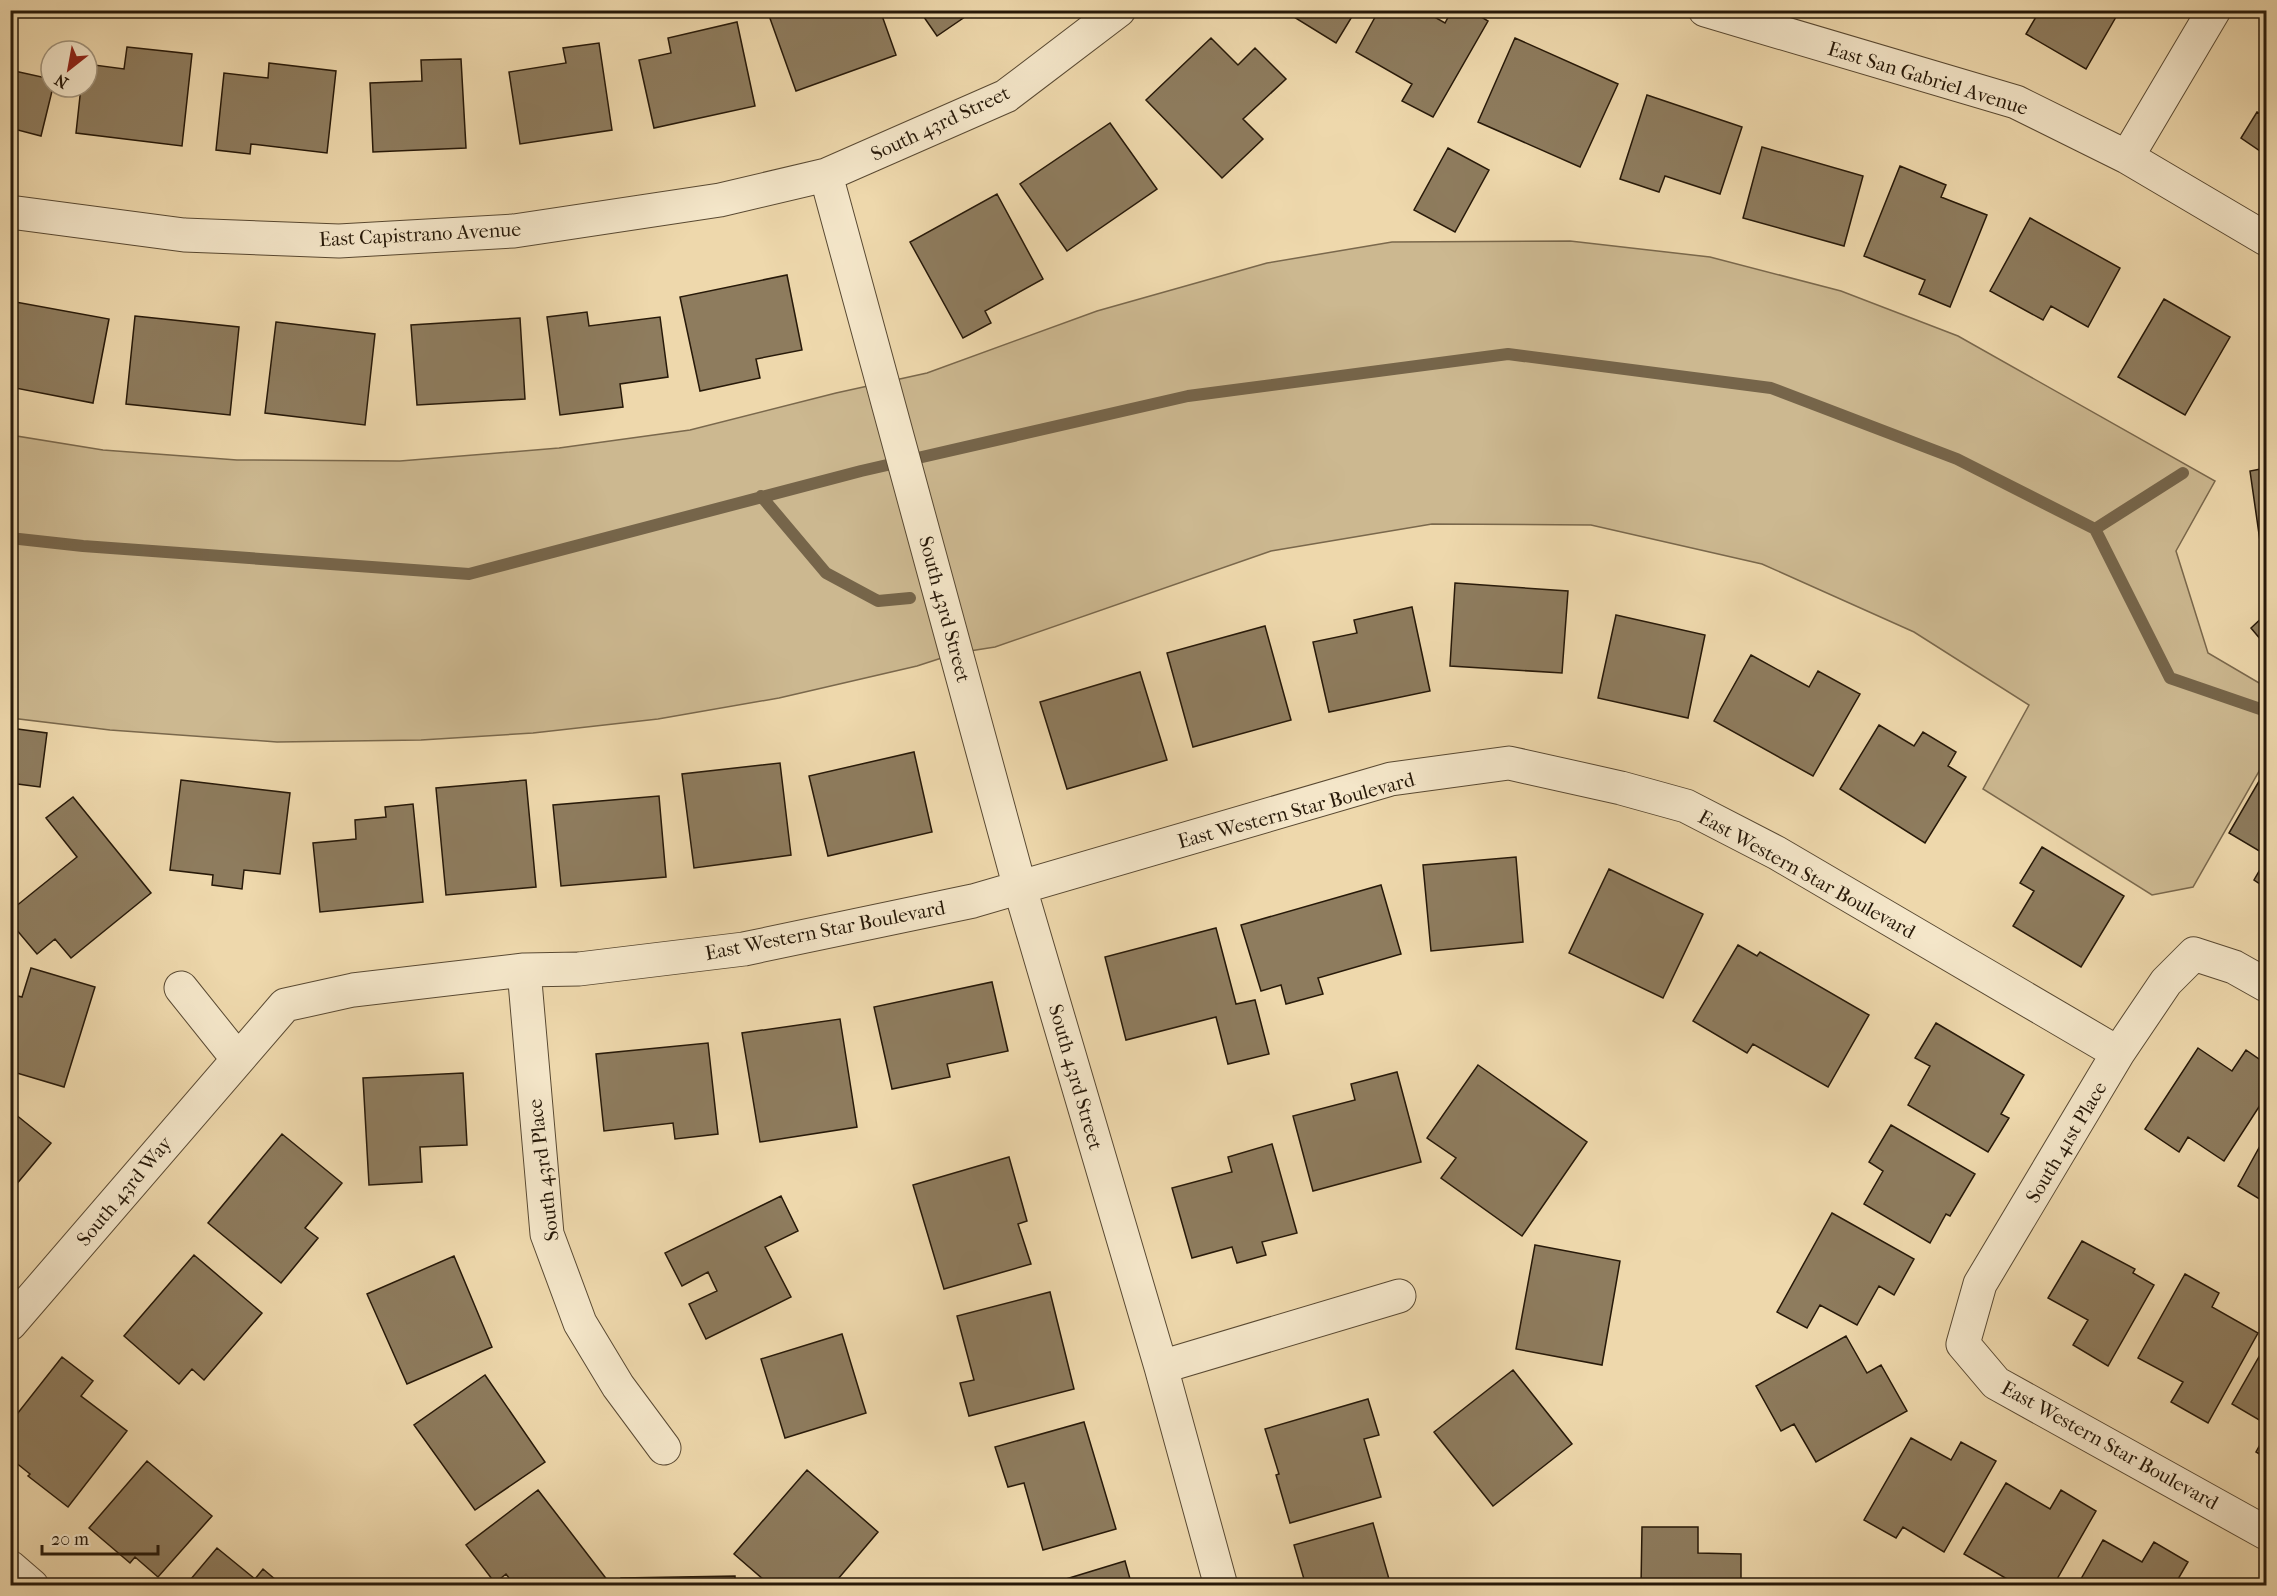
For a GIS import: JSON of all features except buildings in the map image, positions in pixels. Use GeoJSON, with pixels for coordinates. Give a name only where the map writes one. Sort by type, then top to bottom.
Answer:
{"type":"FeatureCollection","features":[{"type":"Feature","properties":{"kind":"street","name":"South 43rd Street"},"geometry":{"type":"LineString","coordinates":[[1119,10],[1006,96],[826,175],[1020,888],[1161,1366],[1221,1586]]}},
{"type":"Feature","properties":{"kind":"street","name":"East San Gabriel Avenue"},"geometry":{"type":"LineString","coordinates":[[1705,10],[2016,102],[2127,157],[2266,239]]}},
{"type":"Feature","properties":{"kind":"street"},"geometry":{"type":"LineString","coordinates":[[2127,157],[2214,10]]}},
{"type":"Feature","properties":{"kind":"street","name":"East Capistrano Avenue"},"geometry":{"type":"LineString","coordinates":[[10,212],[184,235],[339,241],[514,231],[720,200],[826,175]]}},
{"type":"Feature","properties":{"kind":"street","name":"East Western Star Boulevard"},"geometry":{"type":"LineString","coordinates":[[524,970],[579,969],[744,949],[973,901],[1391,779],[1509,763],[1621,788],[1686,806],[1777,853],[2118,1053]]}},
{"type":"Feature","properties":{"kind":"street","name":"South 41st Place"},"geometry":{"type":"LineString","coordinates":[[1963,1344],[1980,1284],[2118,1053],[2166,982],[2194,954],[2234,967],[2266,985]]}},
{"type":"Feature","properties":{"kind":"street","name":"South 43rd Way"},"geometry":{"type":"LineString","coordinates":[[10,1324],[285,1005],[353,990],[524,970]]}},
{"type":"Feature","properties":{"kind":"street","name":"South 43rd Place"},"geometry":{"type":"LineString","coordinates":[[524,970],[547,1234],[580,1323],[618,1386],[664,1448]]}},
{"type":"Feature","properties":{"kind":"street"},"geometry":{"type":"LineString","coordinates":[[181,988],[237,1058]]}},
{"type":"Feature","properties":{"kind":"street"},"geometry":{"type":"LineString","coordinates":[[1161,1366],[1399,1296]]}},
{"type":"Feature","properties":{"kind":"street","name":"East Western Star Boulevard"},"geometry":{"type":"LineString","coordinates":[[1963,1344],[1996,1383],[2266,1533]]}},
{"type":"Feature","properties":{"kind":"street"},"geometry":{"type":"LineString","coordinates":[[10,1567],[32,1586]]}},
{"type":"Feature","properties":{"kind":"shaded area"},"geometry":{"type":"Polygon","coordinates":[[[1570,241],[1710,257],[1841,291],[1958,336],[2215,481],[2176,551],[2208,653],[2266,687],[2266,759],[2193,887],[2152,895],[1983,789],[2029,705],[1914,632],[1762,564],[1591,525],[1432,524],[1271,551],[995,647],[957,653],[917,666],[779,698],[658,719],[533,733],[421,740],[277,742],[110,730],[11,718],[10,435],[103,450],[237,460],[400,461],[559,448],[690,430],[836,393],[927,373],[1097,311],[1267,263],[1392,242],[1570,241]]]}},
{"type":"Feature","properties":{"kind":"waterway"},"geometry":{"type":"LineString","coordinates":[[10,538],[83,546],[469,574],[861,471],[1188,396],[1508,354],[1771,388],[1957,459],[2095,529],[2170,678],[2266,711]]}},
{"type":"Feature","properties":{"kind":"waterway"},"geometry":{"type":"LineString","coordinates":[[2095,529],[2183,473]]}},
{"type":"Feature","properties":{"kind":"waterway"},"geometry":{"type":"LineString","coordinates":[[761,496],[826,573],[878,601],[910,598]]}}]}
